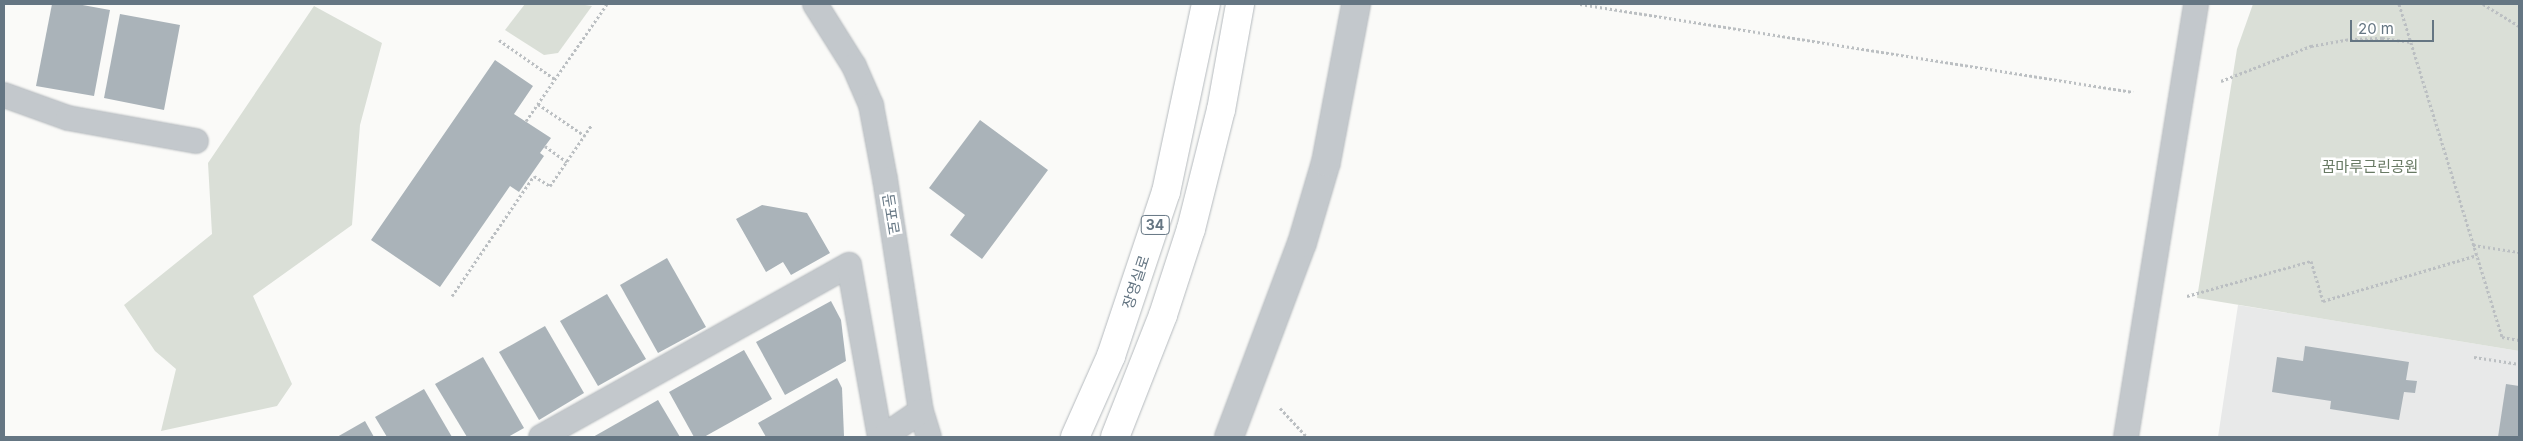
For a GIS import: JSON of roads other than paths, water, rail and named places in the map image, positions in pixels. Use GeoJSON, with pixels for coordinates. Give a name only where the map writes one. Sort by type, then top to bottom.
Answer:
{"type":"FeatureCollection","features":[{"type":"Feature","properties":{"kind":"highway","name":"장영실로"},"geometry":{"type":"LineString","coordinates":[[1075,437],[1111,356],[1166,192],[1206,4]]}},
{"type":"Feature","properties":{"kind":"highway","name":"34"},"geometry":{"type":"LineString","coordinates":[[1115,437],[1163,315],[1191,229],[1221,110],[1240,4]]}},
{"type":"Feature","properties":{"kind":"street","name":"둔포로"},"geometry":{"type":"LineString","coordinates":[[815,4],[854,66],[870,105],[886,179],[921,411],[928,437]]}},
{"type":"Feature","properties":{"kind":"street"},"geometry":{"type":"LineString","coordinates":[[1229,437],[1302,243],[1326,162],[1356,4]]}},
{"type":"Feature","properties":{"kind":"street"},"geometry":{"type":"LineString","coordinates":[[2126,437],[2196,4]]}},
{"type":"Feature","properties":{"kind":"street"},"geometry":{"type":"LineString","coordinates":[[4,95],[68,118],[196,141]]}},
{"type":"Feature","properties":{"kind":"street"},"geometry":{"type":"LineString","coordinates":[[541,437],[849,265],[882,437],[921,411]]}},
{"type":"Feature","properties":{"kind":"park label","name":"꿈마루근린공원"},"geometry":{"type":"Point","coordinates":[2370,167]}}]}
